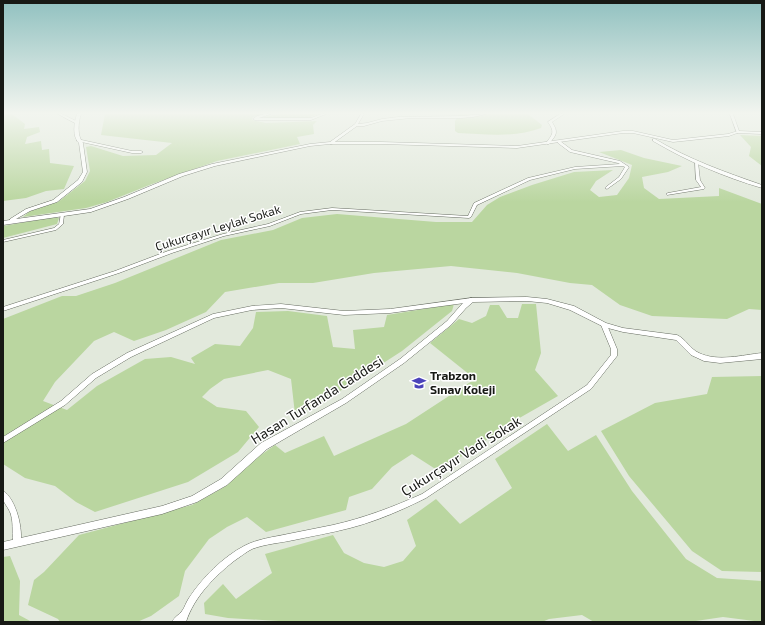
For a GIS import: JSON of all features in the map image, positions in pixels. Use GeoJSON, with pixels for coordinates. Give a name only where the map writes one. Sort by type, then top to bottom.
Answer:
{"type":"FeatureCollection","features":[{"type":"Feature","properties":{"kind":"street"},"geometry":{"type":"LineString","coordinates":[[9,222],[28,210],[55,201],[80,181],[85,172],[81,143]]}},
{"type":"Feature","properties":{"kind":"street"},"geometry":{"type":"LineString","coordinates":[[92,143],[132,152],[141,152]]}},
{"type":"Feature","properties":{"kind":"street"},"geometry":{"type":"LineString","coordinates":[[3,222],[62,215],[98,207],[126,198],[181,175],[214,165],[310,145],[329,143]]}},
{"type":"Feature","properties":{"kind":"street"},"geometry":{"type":"LineString","coordinates":[[339,143],[517,147],[547,143]]}},
{"type":"Feature","properties":{"kind":"street"},"geometry":{"type":"LineString","coordinates":[[561,143],[572,151],[623,164],[627,167],[620,178],[607,188]]}},
{"type":"Feature","properties":{"kind":"street"},"geometry":{"type":"LineString","coordinates":[[659,143],[696,162],[762,187]]}},
{"type":"Feature","properties":{"kind":"street"},"geometry":{"type":"LineString","coordinates":[[668,194],[703,188],[698,180],[696,162]]}},
{"type":"Feature","properties":{"kind":"street","name":"Çukurçayır Leylak Sokak"},"geometry":{"type":"LineString","coordinates":[[3,309],[117,272],[185,247],[223,235],[269,225],[300,213],[332,209],[469,217],[475,204],[529,179],[575,168],[623,164]]}},
{"type":"Feature","properties":{"kind":"street"},"geometry":{"type":"LineString","coordinates":[[3,241],[55,228],[60,224],[62,215]]}},
{"type":"Feature","properties":{"kind":"street"},"geometry":{"type":"LineString","coordinates":[[3,440],[63,403],[94,376],[129,355],[212,316],[259,307],[281,306],[344,313],[390,311],[447,302],[472,300],[547,301],[572,308],[604,326],[678,338],[682,340],[694,354],[706,360],[762,356]]}},
{"type":"Feature","properties":{"kind":"street","name":"Hasan Turfanda Caddesi"},"geometry":{"type":"LineString","coordinates":[[3,546],[162,510],[194,499],[224,482],[264,446],[344,401],[402,361],[450,323],[464,306],[472,300]]}},
{"type":"Feature","properties":{"kind":"street","name":"Çukurçayır Vadi Sokak"},"geometry":{"type":"LineString","coordinates":[[183,618],[190,604],[212,576],[228,562],[248,548],[360,522],[402,507],[424,496],[589,387],[614,356],[614,349],[604,326]]}},
{"type":"Feature","properties":{"kind":"street"},"geometry":{"type":"LineString","coordinates":[[3,494],[14,509],[17,522],[17,542]]}},
{"type":"Feature","properties":{"kind":"street"},"geometry":{"type":"LineString","coordinates":[[176,622],[183,618]]}},
{"type":"Feature","properties":{"kind":"green space"},"geometry":{"type":"Polygon","coordinates":[[[3,143],[41,143],[42,150],[49,149],[50,163],[74,166],[64,189],[46,191],[26,198],[3,201],[3,143]]]}},
{"type":"Feature","properties":{"kind":"green space"},"geometry":{"type":"Polygon","coordinates":[[[172,143],[300,144],[217,161],[107,202],[86,208],[23,217],[30,211],[58,202],[85,181],[90,171],[86,147],[91,146],[123,156],[156,155],[172,143]]]}},
{"type":"Feature","properties":{"kind":"green space"},"geometry":{"type":"Polygon","coordinates":[[[747,143],[762,143],[762,166],[749,156],[751,147],[747,143]]]}},
{"type":"Feature","properties":{"kind":"green space"},"geometry":{"type":"Polygon","coordinates":[[[621,150],[644,158],[682,166],[668,172],[642,177],[644,188],[659,199],[719,196],[719,188],[762,204],[762,310],[749,309],[727,319],[652,316],[620,305],[592,285],[570,283],[517,273],[451,266],[374,273],[313,283],[279,283],[225,292],[206,312],[166,330],[134,341],[114,332],[94,341],[55,382],[43,401],[67,410],[97,386],[145,359],[171,357],[195,364],[191,358],[215,344],[240,346],[253,328],[256,312],[288,311],[327,316],[333,347],[355,349],[353,330],[384,327],[387,315],[454,304],[452,311],[402,351],[326,400],[295,414],[291,379],[268,370],[224,379],[202,397],[217,407],[246,411],[259,427],[238,452],[188,482],[95,512],[76,502],[55,486],[25,478],[3,464],[3,319],[62,296],[76,296],[115,283],[221,240],[273,230],[302,218],[337,214],[436,222],[472,222],[487,205],[500,197],[574,172],[613,170],[596,181],[590,190],[599,197],[617,195],[629,178],[632,165],[599,152],[621,150]]]}},
{"type":"Feature","properties":{"kind":"green space"},"geometry":{"type":"Polygon","coordinates":[[[55,217],[59,218],[57,224],[3,238],[3,226],[55,217]]]}},
{"type":"Feature","properties":{"kind":"green space"},"geometry":{"type":"Polygon","coordinates":[[[522,304],[536,304],[541,353],[535,370],[558,396],[502,428],[475,449],[437,470],[412,454],[392,467],[372,489],[349,497],[346,510],[266,532],[247,517],[227,527],[209,539],[185,571],[179,596],[151,616],[137,622],[60,622],[58,619],[28,605],[34,580],[44,572],[79,535],[192,505],[226,486],[254,460],[275,445],[285,453],[324,436],[334,456],[406,424],[475,379],[430,343],[459,319],[472,323],[486,316],[490,305],[499,305],[507,318],[518,318],[522,304]]]}},
{"type":"Feature","properties":{"kind":"green space"},"geometry":{"type":"Polygon","coordinates":[[[762,376],[762,572],[722,571],[692,551],[629,476],[601,431],[655,403],[707,394],[712,377],[762,376]]]}},
{"type":"Feature","properties":{"kind":"green space"},"geometry":{"type":"Polygon","coordinates":[[[547,424],[568,451],[596,435],[632,491],[686,559],[717,578],[762,581],[762,622],[723,617],[689,622],[594,622],[582,615],[549,619],[542,622],[296,622],[228,618],[205,614],[204,603],[223,584],[236,599],[272,573],[265,554],[333,535],[344,553],[364,563],[384,567],[403,561],[416,546],[407,520],[436,499],[460,524],[512,488],[495,459],[547,424]]]}},
{"type":"Feature","properties":{"kind":"green space"},"geometry":{"type":"Polygon","coordinates":[[[10,556],[20,581],[19,615],[32,622],[3,622],[3,557],[10,556]]]}},
{"type":"Feature","properties":{"kind":"place","name":"Trabzon Sınav Koleji"},"geometry":{"type":"Point","coordinates":[419,383]}}]}
